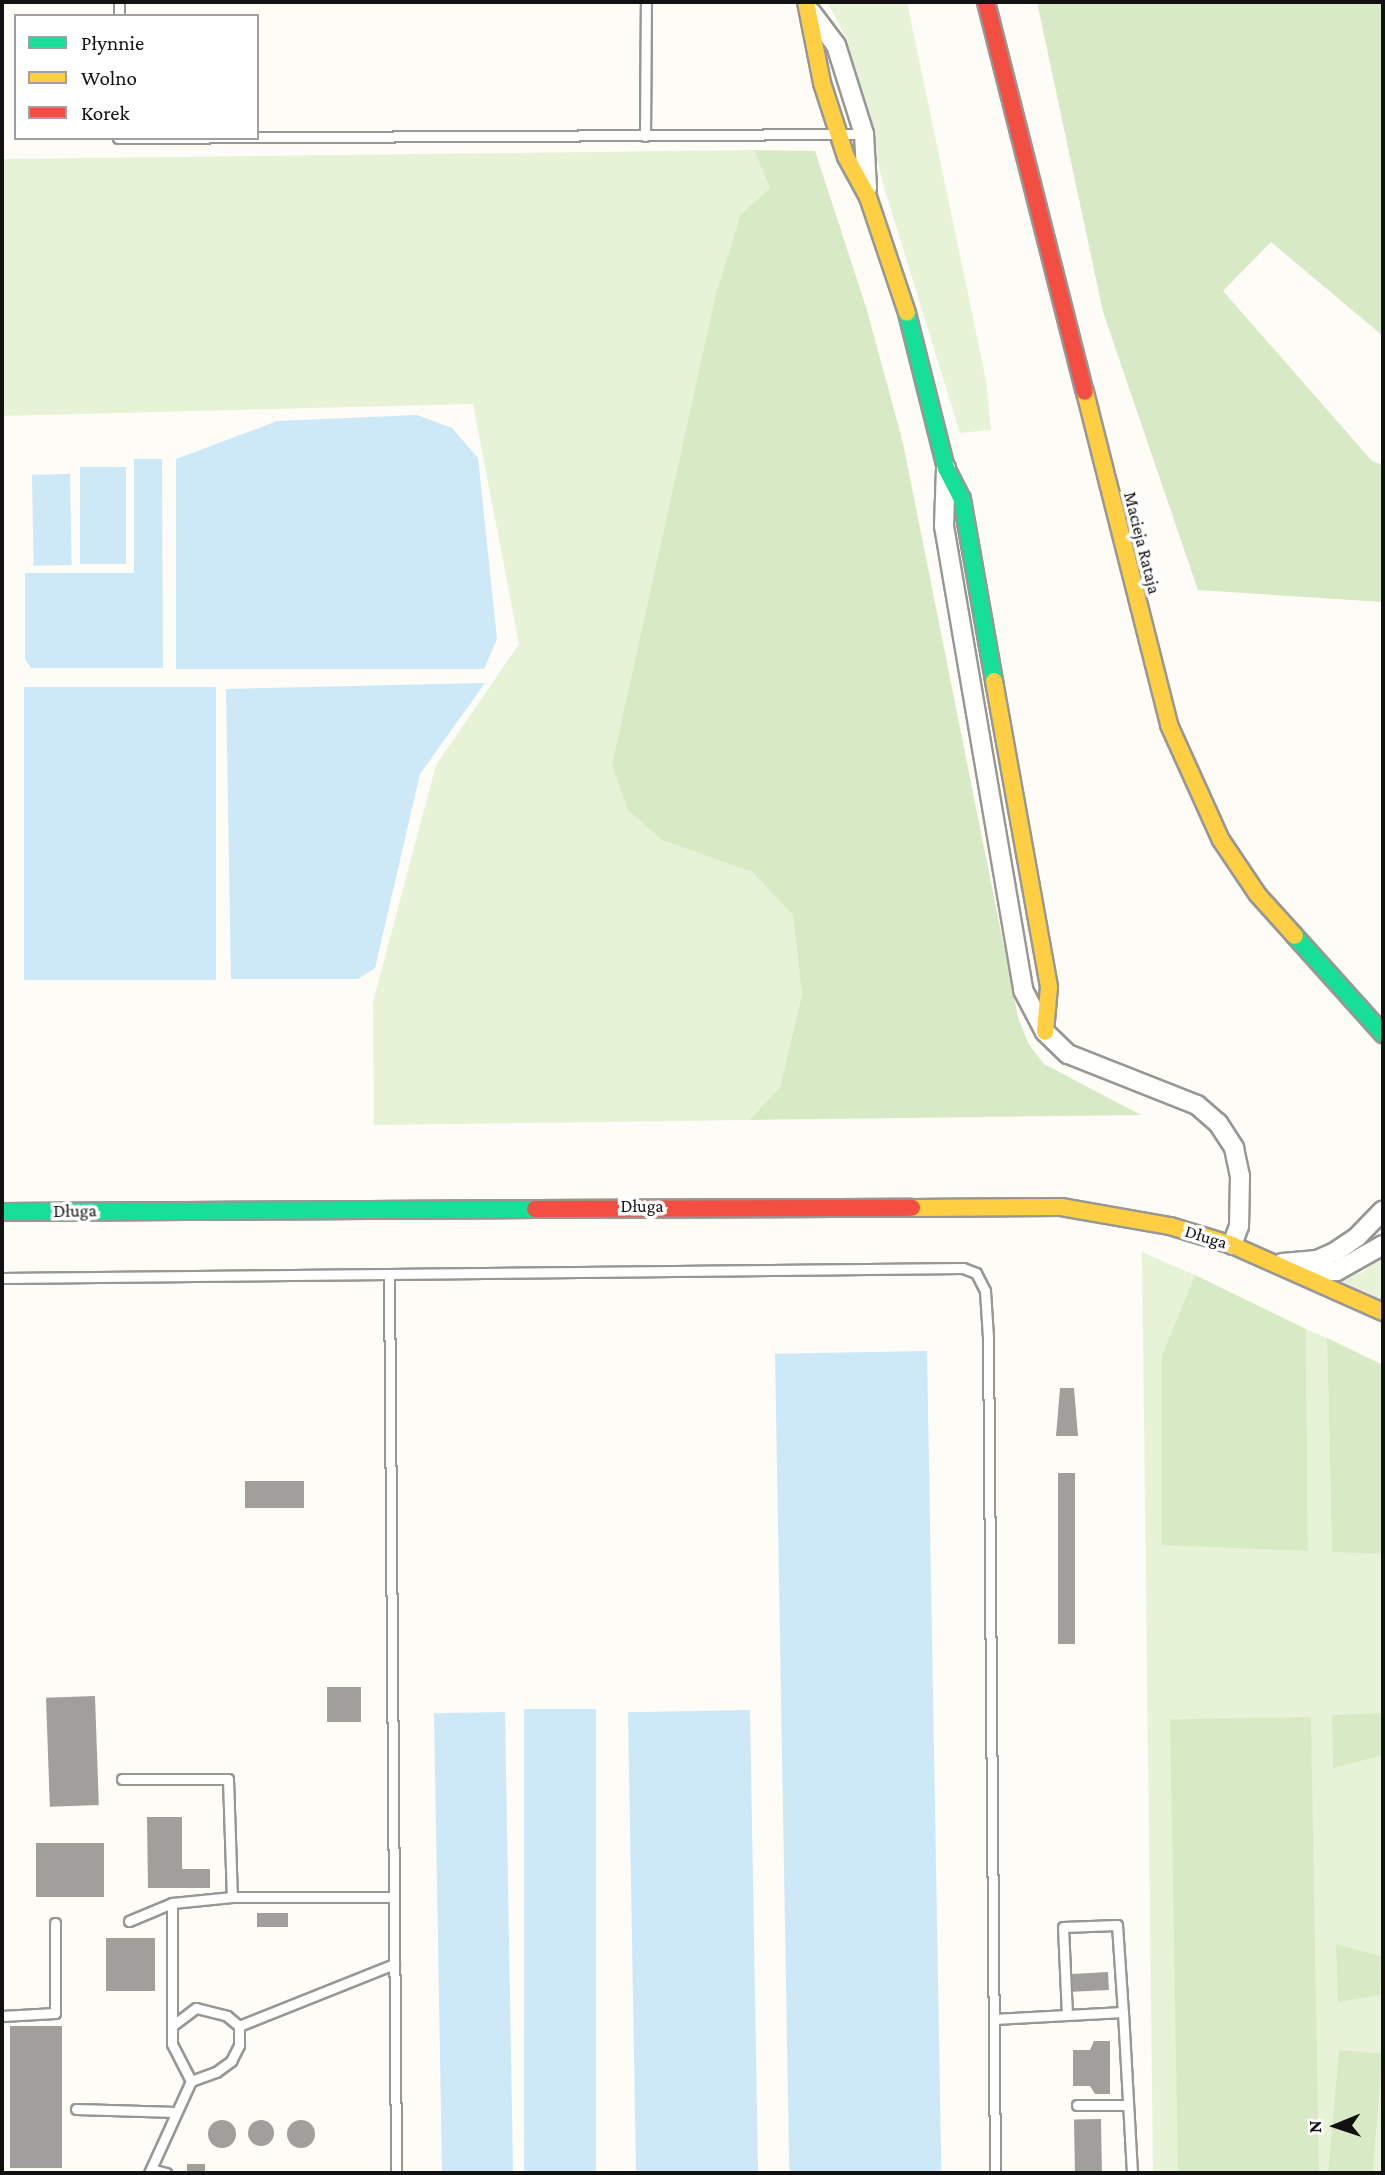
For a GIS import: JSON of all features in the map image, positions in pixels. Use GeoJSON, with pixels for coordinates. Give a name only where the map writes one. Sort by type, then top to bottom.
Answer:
{"type":"FeatureCollection","features":[{"type":"Feature","properties":{"kind":"street","name":"Macieja Rataja"},"geometry":{"type":"LineString","coordinates":[[986,2],[1169,725],[1208,816],[1251,884],[1383,1034]]}},
{"type":"Feature","properties":{"kind":"street"},"geometry":{"type":"LineString","coordinates":[[806,4],[836,45],[864,134],[868,197]]}},
{"type":"Feature","properties":{"kind":"street"},"geometry":{"type":"LineString","coordinates":[[806,4],[822,83],[839,136],[868,197],[918,347],[946,468],[962,499],[1049,987],[1045,1032]]}},
{"type":"Feature","properties":{"kind":"street"},"geometry":{"type":"LineString","coordinates":[[946,468],[944,526],[1023,990],[1045,1032],[1068,1054],[1197,1105],[1218,1123],[1234,1148],[1240,1176],[1239,1226],[1232,1245]]}},
{"type":"Feature","properties":{"kind":"street","name":"Długa"},"geometry":{"type":"LineString","coordinates":[[2,1212],[1003,1204],[1110,1213],[1232,1245],[1383,1312]]}},
{"type":"Feature","properties":{"kind":"street","name":"Długa"},"geometry":{"type":"LineString","coordinates":[[1275,1263],[1300,1263],[1335,1252],[1357,1237],[1383,1210]]}},
{"type":"Feature","properties":{"kind":"street","name":"Długa"},"geometry":{"type":"LineString","coordinates":[[1275,1263],[1326,1274],[1383,1245]]}},
{"type":"Feature","properties":{"kind":"lane"},"geometry":{"type":"LineString","coordinates":[[645,136],[646,2]]}},
{"type":"Feature","properties":{"kind":"lane"},"geometry":{"type":"LineString","coordinates":[[259,137],[864,134]]}},
{"type":"Feature","properties":{"kind":"lane"},"geometry":{"type":"LineString","coordinates":[[2,1278],[962,1268],[976,1273],[985,1291],[988,1337],[995,2173]]}},
{"type":"Feature","properties":{"kind":"lane"},"geometry":{"type":"LineString","coordinates":[[389,1274],[396,2173]]}},
{"type":"Feature","properties":{"kind":"lane"},"geometry":{"type":"LineString","coordinates":[[122,1779],[228,1779],[232,1897]]}},
{"type":"Feature","properties":{"kind":"lane"},"geometry":{"type":"LineString","coordinates":[[129,1921],[172,1903],[232,1897],[394,1897]]}},
{"type":"Feature","properties":{"kind":"lane"},"geometry":{"type":"LineString","coordinates":[[172,1903],[172,2044],[191,2081]]}},
{"type":"Feature","properties":{"kind":"lane"},"geometry":{"type":"LineString","coordinates":[[2,2016],[55,2013],[55,1923]]}},
{"type":"Feature","properties":{"kind":"lane"},"geometry":{"type":"LineString","coordinates":[[1067,2015],[1063,1927],[1117,1925],[1132,2173]]}},
{"type":"Feature","properties":{"kind":"lane"},"geometry":{"type":"LineString","coordinates":[[239,2026],[394,1964]]}},
{"type":"Feature","properties":{"kind":"lane"},"geometry":{"type":"LineString","coordinates":[[172,2027],[196,2008],[227,2016],[239,2026]]}},
{"type":"Feature","properties":{"kind":"lane"},"geometry":{"type":"LineString","coordinates":[[994,2019],[1124,2012]]}},
{"type":"Feature","properties":{"kind":"lane"},"geometry":{"type":"LineString","coordinates":[[166,2173],[150,2171],[191,2081],[216,2072],[231,2061],[239,2045],[239,2026]]}},
{"type":"Feature","properties":{"kind":"lane"},"geometry":{"type":"LineString","coordinates":[[1077,2105],[1128,2105]]}},
{"type":"Feature","properties":{"kind":"lane"},"geometry":{"type":"LineString","coordinates":[[76,2109],[176,2112]]}},
{"type":"Feature","properties":{"kind":"green space"},"geometry":{"type":"Polygon","coordinates":[[[827,2],[907,2],[986,380],[991,430],[960,433],[884,187],[846,37],[827,2]]]}},
{"type":"Feature","properties":{"kind":"green space"},"geometry":{"type":"Polygon","coordinates":[[[1037,2],[1383,2],[1383,336],[1271,242],[1223,291],[1372,461],[1383,465],[1383,602],[1198,590],[1103,312],[1037,2]]]}},
{"type":"Feature","properties":{"kind":"green space"},"geometry":{"type":"Polygon","coordinates":[[[754,150],[770,188],[741,214],[662,840],[752,872],[793,915],[802,993],[780,1087],[749,1120],[374,1125],[373,1002],[436,765],[519,644],[473,404],[2,416],[2,159],[754,150]]]}},
{"type":"Feature","properties":{"kind":"green space"},"geometry":{"type":"Polygon","coordinates":[[[754,150],[815,151],[866,307],[903,443],[1018,1017],[1028,1043],[1044,1064],[1141,1115],[749,1120],[780,1087],[802,994],[793,915],[752,872],[662,840],[628,810],[612,765],[716,294],[741,214],[770,188],[754,150]]]}},
{"type":"Feature","properties":{"kind":"green space"},"geometry":{"type":"Polygon","coordinates":[[[1142,1252],[1195,1275],[1162,1355],[1308,1551],[1306,1329],[1327,1338],[1332,1552],[1383,1554],[1383,2173],[1153,2173],[1142,1252]]]}},
{"type":"Feature","properties":{"kind":"green space"},"geometry":{"type":"Polygon","coordinates":[[[1383,1255],[1383,1300],[1339,1280],[1363,1272],[1383,1255]]]}},
{"type":"Feature","properties":{"kind":"green space"},"geometry":{"type":"Polygon","coordinates":[[[1195,1275],[1306,1329],[1308,1551],[1162,1545],[1162,1355],[1195,1275]]]}},
{"type":"Feature","properties":{"kind":"green space"},"geometry":{"type":"Polygon","coordinates":[[[1327,1338],[1383,1365],[1383,1554],[1332,1552],[1327,1338]]]}},
{"type":"Feature","properties":{"kind":"green space"},"geometry":{"type":"Polygon","coordinates":[[[1383,1713],[1383,1755],[1333,1768],[1332,1715],[1383,1713]]]}},
{"type":"Feature","properties":{"kind":"green space"},"geometry":{"type":"Polygon","coordinates":[[[1311,1717],[1319,2173],[1178,2173],[1170,1719],[1311,1717]]]}},
{"type":"Feature","properties":{"kind":"green space"},"geometry":{"type":"Polygon","coordinates":[[[1336,1944],[1381,1956],[1380,1995],[1338,2002],[1336,1944]]]}},
{"type":"Feature","properties":{"kind":"green space"},"geometry":{"type":"Polygon","coordinates":[[[1339,2050],[1383,2054],[1372,2173],[1328,2173],[1339,2050]]]}},
{"type":"Feature","properties":{"kind":"water"},"geometry":{"type":"Polygon","coordinates":[[[417,415],[452,428],[478,458],[497,639],[484,669],[176,669],[176,459],[277,421],[417,415]]]}},
{"type":"Feature","properties":{"kind":"water"},"geometry":{"type":"Polygon","coordinates":[[[134,459],[162,459],[163,668],[31,668],[25,659],[25,573],[134,573],[134,459]]]}},
{"type":"Feature","properties":{"kind":"water"},"geometry":{"type":"Polygon","coordinates":[[[80,467],[126,467],[126,564],[80,564],[80,467]]]}},
{"type":"Feature","properties":{"kind":"water"},"geometry":{"type":"Polygon","coordinates":[[[70,474],[72,565],[34,566],[32,475],[70,474]]]}},
{"type":"Feature","properties":{"kind":"water"},"geometry":{"type":"Polygon","coordinates":[[[485,683],[420,774],[375,968],[358,979],[231,979],[226,689],[485,683]]]}},
{"type":"Feature","properties":{"kind":"water"},"geometry":{"type":"Polygon","coordinates":[[[24,687],[216,687],[216,980],[24,980],[24,687]]]}},
{"type":"Feature","properties":{"kind":"water"},"geometry":{"type":"Polygon","coordinates":[[[927,1351],[941,2173],[789,2173],[775,1354],[927,1351]]]}},
{"type":"Feature","properties":{"kind":"water"},"geometry":{"type":"Polygon","coordinates":[[[524,1709],[596,1709],[596,2173],[524,2173],[524,1709]]]}},
{"type":"Feature","properties":{"kind":"water"},"geometry":{"type":"Polygon","coordinates":[[[750,1710],[758,2173],[636,2173],[628,1712],[750,1710]]]}},
{"type":"Feature","properties":{"kind":"water"},"geometry":{"type":"Polygon","coordinates":[[[505,1712],[513,2173],[442,2173],[434,1713],[505,1712]]]}},
{"type":"Feature","properties":{"kind":"building"},"geometry":{"type":"Polygon","coordinates":[[[1060,1388],[1074,1388],[1078,1436],[1056,1436],[1060,1388]]]}},
{"type":"Feature","properties":{"kind":"building"},"geometry":{"type":"Polygon","coordinates":[[[1058,1473],[1075,1473],[1075,1644],[1058,1644],[1058,1473]]]}},
{"type":"Feature","properties":{"kind":"building"},"geometry":{"type":"Polygon","coordinates":[[[245,1481],[304,1481],[304,1508],[245,1508],[245,1481]]]}},
{"type":"Feature","properties":{"kind":"building"},"geometry":{"type":"Polygon","coordinates":[[[327,1687],[361,1687],[361,1722],[327,1722],[327,1687]]]}},
{"type":"Feature","properties":{"kind":"building"},"geometry":{"type":"Polygon","coordinates":[[[95,1696],[99,1805],[50,1807],[46,1698],[95,1696]]]}},
{"type":"Feature","properties":{"kind":"building"},"geometry":{"type":"Polygon","coordinates":[[[147,1817],[182,1817],[182,1869],[210,1869],[210,1888],[148,1888],[147,1817]]]}},
{"type":"Feature","properties":{"kind":"building"},"geometry":{"type":"Polygon","coordinates":[[[36,1843],[104,1843],[104,1897],[36,1897],[36,1843]]]}},
{"type":"Feature","properties":{"kind":"building"},"geometry":{"type":"Polygon","coordinates":[[[257,1913],[288,1913],[288,1927],[257,1927],[257,1913]]]}},
{"type":"Feature","properties":{"kind":"building"},"geometry":{"type":"Polygon","coordinates":[[[106,1938],[155,1938],[155,1991],[106,1991],[106,1938]]]}},
{"type":"Feature","properties":{"kind":"building"},"geometry":{"type":"Polygon","coordinates":[[[1108,1972],[1109,1990],[1073,1992],[1072,1974],[1108,1972]]]}},
{"type":"Feature","properties":{"kind":"building"},"geometry":{"type":"Polygon","coordinates":[[[10,2026],[62,2026],[62,2168],[10,2168],[10,2026]]]}},
{"type":"Feature","properties":{"kind":"building"},"geometry":{"type":"Polygon","coordinates":[[[1094,2041],[1110,2041],[1110,2094],[1095,2094],[1090,2086],[1073,2086],[1073,2050],[1090,2050],[1094,2041]]]}},
{"type":"Feature","properties":{"kind":"building"},"geometry":{"type":"Polygon","coordinates":[[[1074,2119],[1101,2119],[1102,2172],[1075,2172],[1074,2119]]]}},
{"type":"Feature","properties":{"kind":"building"},"geometry":{"type":"Polygon","coordinates":[[[222,2120],[232,2124],[236,2134],[232,2144],[222,2148],[212,2144],[208,2134],[212,2124],[222,2120]]]}},
{"type":"Feature","properties":{"kind":"building"},"geometry":{"type":"Polygon","coordinates":[[[261,2120],[270,2124],[274,2133],[270,2142],[261,2146],[252,2142],[248,2133],[252,2124],[261,2120]]]}},
{"type":"Feature","properties":{"kind":"building"},"geometry":{"type":"Polygon","coordinates":[[[301,2120],[311,2124],[315,2134],[311,2144],[301,2148],[291,2144],[287,2134],[291,2124],[301,2120]]]}},
{"type":"Feature","properties":{"kind":"building"},"geometry":{"type":"Polygon","coordinates":[[[187,2164],[205,2164],[205,2173],[187,2173],[187,2164]]]}},
{"type":"Feature","properties":{"kind":"traffic: fast"},"geometry":{"type":"LineString","coordinates":[[907,313],[946,468],[962,499],[994,681]]}},
{"type":"Feature","properties":{"kind":"traffic: fast"},"geometry":{"type":"LineString","coordinates":[[1295,936],[1383,1034]]}},
{"type":"Feature","properties":{"kind":"traffic: fast"},"geometry":{"type":"LineString","coordinates":[[2,1212],[535,1209]]}},
{"type":"Feature","properties":{"kind":"traffic: slow"},"geometry":{"type":"LineString","coordinates":[[806,2],[822,83],[846,157],[868,197],[907,313]]}},
{"type":"Feature","properties":{"kind":"traffic: slow"},"geometry":{"type":"LineString","coordinates":[[1085,392],[1169,725],[1221,840],[1258,895],[1295,936]]}},
{"type":"Feature","properties":{"kind":"traffic: slow"},"geometry":{"type":"LineString","coordinates":[[994,681],[1049,987],[1045,1032]]}},
{"type":"Feature","properties":{"kind":"traffic: slow"},"geometry":{"type":"LineString","coordinates":[[912,1208],[1061,1207],[1170,1226],[1232,1245],[1383,1312]]}},
{"type":"Feature","properties":{"kind":"traffic: jam"},"geometry":{"type":"LineString","coordinates":[[986,2],[1085,392]]}},
{"type":"Feature","properties":{"kind":"traffic: jam"},"geometry":{"type":"LineString","coordinates":[[535,1209],[912,1208]]}}]}
